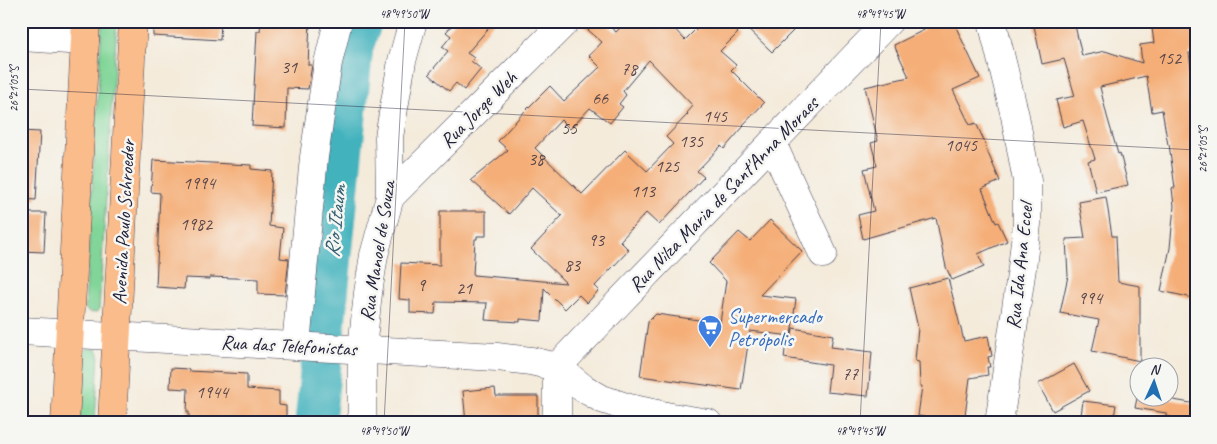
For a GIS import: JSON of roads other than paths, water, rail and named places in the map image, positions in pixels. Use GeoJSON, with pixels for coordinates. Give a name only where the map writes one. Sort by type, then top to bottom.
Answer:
{"type":"FeatureCollection","features":[{"type":"Feature","properties":{"kind":"main road","name":"Avenida Paulo Schroeder"},"geometry":{"type":"LineString","coordinates":[[112,423],[133,21]]}},
{"type":"Feature","properties":{"kind":"main road"},"geometry":{"type":"LineString","coordinates":[[65,423],[85,31]]}},
{"type":"Feature","properties":{"kind":"street"},"geometry":{"type":"LineString","coordinates":[[302,346],[314,157],[328,63],[338,21]]}},
{"type":"Feature","properties":{"kind":"street","name":"Rua Manoel de Souza"},"geometry":{"type":"LineString","coordinates":[[362,423],[362,349],[374,255],[390,197],[389,137],[402,61],[413,21]]}},
{"type":"Feature","properties":{"kind":"street","name":"Rua Jorge Weh"},"geometry":{"type":"LineString","coordinates":[[390,197],[566,21]]}},
{"type":"Feature","properties":{"kind":"street","name":"Rua Nilza Maria de Sant'Anna Moraes"},"geometry":{"type":"LineString","coordinates":[[557,367],[889,21]]}},
{"type":"Feature","properties":{"kind":"street","name":"Rua Ida Ana Eccel"},"geometry":{"type":"LineString","coordinates":[[992,21],[1015,116],[1027,181],[1027,224],[1023,259],[999,423]]}},
{"type":"Feature","properties":{"kind":"street"},"geometry":{"type":"LineString","coordinates":[[21,38],[85,31]]}},
{"type":"Feature","properties":{"kind":"street"},"geometry":{"type":"LineString","coordinates":[[772,143],[823,254]]}},
{"type":"Feature","properties":{"kind":"street","name":"Rua das Telefonistas"},"geometry":{"type":"LineString","coordinates":[[21,331],[497,357],[531,361],[557,367]]}},
{"type":"Feature","properties":{"kind":"street"},"geometry":{"type":"LineString","coordinates":[[557,367],[557,423]]}},
{"type":"Feature","properties":{"kind":"street"},"geometry":{"type":"LineString","coordinates":[[557,367],[583,388],[602,399],[628,408],[708,423]]}},
{"type":"Feature","properties":{"kind":"waterway","name":"Rio Itaum"},"geometry":{"type":"LineString","coordinates":[[315,423],[353,46],[362,21]]}},
{"type":"Feature","properties":{"kind":"place","name":"Supermercado Petrópolis"},"geometry":{"type":"Point","coordinates":[710,348]}}]}
